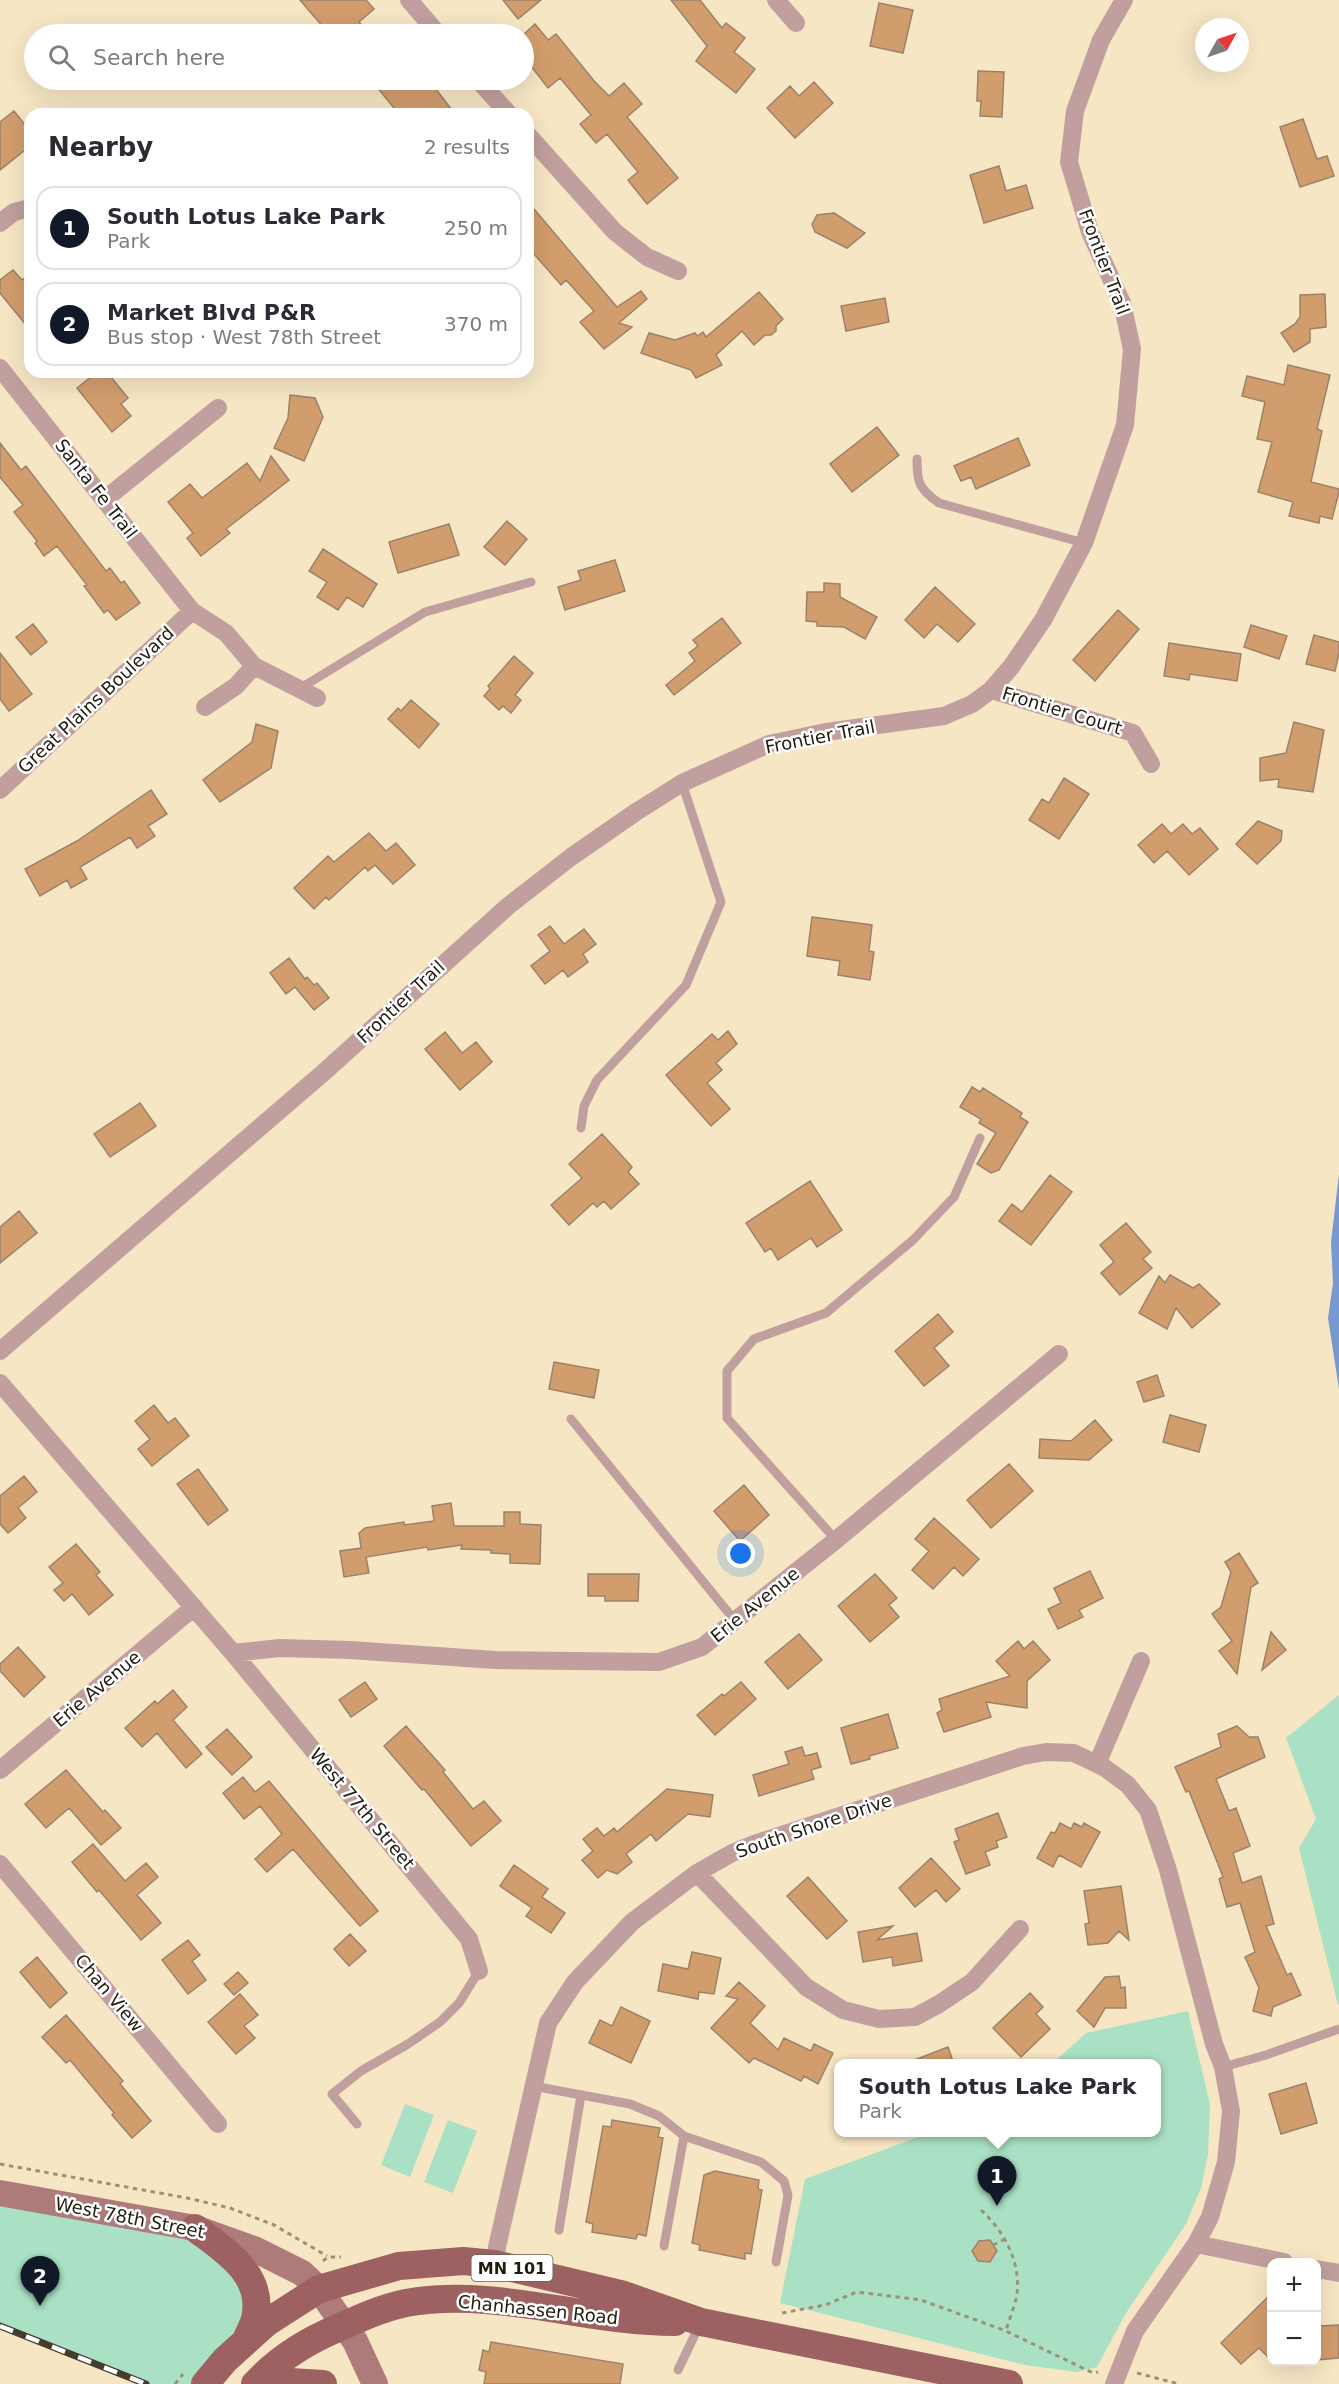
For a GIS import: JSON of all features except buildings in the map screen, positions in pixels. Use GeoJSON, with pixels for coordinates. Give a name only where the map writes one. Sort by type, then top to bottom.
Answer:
{"type":"FeatureCollection","features":[{"type":"Feature","properties":{"kind":"main road"},"geometry":{"type":"LineString","coordinates":[[195,2228],[230,2254],[243,2267],[251,2281],[255,2294],[255,2318],[246,2340]]}},
{"type":"Feature","properties":{"kind":"main road","name":"Chanhassen Road"},"geometry":{"type":"LineString","coordinates":[[205,2384],[246,2340],[291,2305],[319,2289],[399,2266],[463,2261],[495,2264],[621,2294],[701,2322],[1010,2384]]}},
{"type":"Feature","properties":{"kind":"main road","name":"Chanhassen Road"},"geometry":{"type":"LineString","coordinates":[[255,2384],[296,2350],[315,2338],[386,2308],[408,2303],[470,2299],[647,2322],[701,2322]]}},
{"type":"Feature","properties":{"kind":"main road"},"geometry":{"type":"LineString","coordinates":[[284,2384],[290,2382],[323,2384]]}},
{"type":"Feature","properties":{"kind":"street"},"geometry":{"type":"LineString","coordinates":[[409,0],[429,24]]}},
{"type":"Feature","properties":{"kind":"street"},"geometry":{"type":"LineString","coordinates":[[776,0],[796,23]]}},
{"type":"Feature","properties":{"kind":"street","name":"Frontier Trail"},"geometry":{"type":"LineString","coordinates":[[0,1351],[323,1073],[507,907],[571,857],[682,783],[769,744],[826,732],[944,716],[972,704],[991,690],[1011,668],[1043,620],[1084,543],[1125,424],[1132,350],[1122,303],[1090,232],[1069,162],[1075,111],[1101,40],[1124,0]]}},
{"type":"Feature","properties":{"kind":"street"},"geometry":{"type":"LineString","coordinates":[[487,90],[504,108]]}},
{"type":"Feature","properties":{"kind":"street"},"geometry":{"type":"LineString","coordinates":[[534,142],[615,232],[647,257],[678,271]]}},
{"type":"Feature","properties":{"kind":"street"},"geometry":{"type":"LineString","coordinates":[[0,223],[14,212],[24,210]]}},
{"type":"Feature","properties":{"kind":"street","name":"Santa Fe Trail"},"geometry":{"type":"LineString","coordinates":[[0,368],[192,611],[226,633],[254,666]]}},
{"type":"Feature","properties":{"kind":"street"},"geometry":{"type":"LineString","coordinates":[[104,500],[218,408]]}},
{"type":"Feature","properties":{"kind":"street","name":"Great Plains Boulevard"},"geometry":{"type":"LineString","coordinates":[[0,789],[192,611]]}},
{"type":"Feature","properties":{"kind":"street"},"geometry":{"type":"LineString","coordinates":[[205,707],[236,686],[254,666],[316,698]]}},
{"type":"Feature","properties":{"kind":"street","name":"Frontier Court"},"geometry":{"type":"LineString","coordinates":[[991,690],[1133,733],[1151,764]]}},
{"type":"Feature","properties":{"kind":"street","name":"Erie Avenue"},"geometry":{"type":"LineString","coordinates":[[233,1653],[280,1648],[350,1650],[495,1660],[659,1662],[702,1647],[836,1540],[1059,1354]]}},
{"type":"Feature","properties":{"kind":"street"},"geometry":{"type":"LineString","coordinates":[[0,1383],[194,1607]]}},
{"type":"Feature","properties":{"kind":"street","name":"Erie Avenue"},"geometry":{"type":"LineString","coordinates":[[0,1770],[194,1607]]}},
{"type":"Feature","properties":{"kind":"street","name":"West 77th Street"},"geometry":{"type":"LineString","coordinates":[[194,1607],[469,1939],[479,1971]]}},
{"type":"Feature","properties":{"kind":"street"},"geometry":{"type":"LineString","coordinates":[[1097,1764],[1141,1661]]}},
{"type":"Feature","properties":{"kind":"street","name":"South Shore Drive"},"geometry":{"type":"LineString","coordinates":[[495,2264],[548,2023],[574,1982],[632,1922],[698,1873],[732,1853],[754,1844],[1023,1756],[1046,1752],[1074,1753],[1097,1764],[1128,1785],[1148,1810],[1167,1870],[1214,2044],[1223,2067],[1231,2111],[1226,2162],[1210,2217],[1196,2244],[1135,2331],[1114,2384]]}},
{"type":"Feature","properties":{"kind":"street","name":"Chan View"},"geometry":{"type":"LineString","coordinates":[[0,1864],[218,2124]]}},
{"type":"Feature","properties":{"kind":"street"},"geometry":{"type":"LineString","coordinates":[[698,1873],[806,1987],[843,2010],[879,2019],[915,2017],[939,2004],[972,1982],[1020,1929]]}},
{"type":"Feature","properties":{"kind":"street","name":"West 78th Street"},"geometry":{"type":"LineString","coordinates":[[0,2193],[195,2228],[254,2249],[302,2274],[319,2289],[355,2341],[375,2384]]}},
{"type":"Feature","properties":{"kind":"street"},"geometry":{"type":"LineString","coordinates":[[1196,2244],[1267,2259]]}},
{"type":"Feature","properties":{"kind":"street"},"geometry":{"type":"LineString","coordinates":[[1321,2270],[1339,2273]]}},
{"type":"Feature","properties":{"kind":"lane"},"geometry":{"type":"LineString","coordinates":[[917,459],[917,479],[927,495],[939,503],[1084,543]]}},
{"type":"Feature","properties":{"kind":"lane"},"geometry":{"type":"LineString","coordinates":[[299,690],[425,612],[531,582]]}},
{"type":"Feature","properties":{"kind":"lane"},"geometry":{"type":"LineString","coordinates":[[581,1128],[584,1106],[597,1080],[686,985],[721,902],[682,783]]}},
{"type":"Feature","properties":{"kind":"lane"},"geometry":{"type":"LineString","coordinates":[[836,1540],[727,1418],[727,1371],[754,1339],[826,1313],[912,1240],[954,1197],[980,1138]]}},
{"type":"Feature","properties":{"kind":"lane"},"geometry":{"type":"LineString","coordinates":[[571,1419],[736,1622]]}},
{"type":"Feature","properties":{"kind":"lane"},"geometry":{"type":"LineString","coordinates":[[357,2124],[332,2094],[361,2071],[408,2044],[440,2022],[459,2003],[479,1971]]}},
{"type":"Feature","properties":{"kind":"lane"},"geometry":{"type":"LineString","coordinates":[[1223,2067],[1277,2052],[1339,2029]]}},
{"type":"Feature","properties":{"kind":"lane"},"geometry":{"type":"LineString","coordinates":[[533,2086],[630,2103],[659,2116],[684,2136],[762,2162],[783,2181],[788,2195],[776,2262]]}},
{"type":"Feature","properties":{"kind":"lane"},"geometry":{"type":"LineString","coordinates":[[559,2230],[581,2094]]}},
{"type":"Feature","properties":{"kind":"lane"},"geometry":{"type":"LineString","coordinates":[[664,2246],[684,2136]]}},
{"type":"Feature","properties":{"kind":"lane"},"geometry":{"type":"LineString","coordinates":[[678,2370],[701,2322]]}},
{"type":"Feature","properties":{"kind":"path"},"geometry":{"type":"LineString","coordinates":[[981,2210],[994,2222],[1005,2239],[1018,2274],[1017,2296],[1006,2331]]}},
{"type":"Feature","properties":{"kind":"path"},"geometry":{"type":"LineString","coordinates":[[993,2246],[1005,2239]]}},
{"type":"Feature","properties":{"kind":"green space"},"geometry":{"type":"Polygon","coordinates":[[[1339,1695],[1338,2005],[1299,1848],[1316,1819],[1286,1738],[1339,1695]]]}},
{"type":"Feature","properties":{"kind":"green space"},"geometry":{"type":"Polygon","coordinates":[[[1188,2011],[1210,2104],[1208,2155],[1201,2188],[1186,2224],[1126,2313],[1097,2367],[1077,2372],[1025,2365],[780,2303],[805,2179],[918,2137],[1161,2137],[1161,2059],[1057,2059],[1086,2033],[1188,2011]]]}},
{"type":"Feature","properties":{"kind":"green space"},"geometry":{"type":"Polygon","coordinates":[[[405,2104],[434,2115],[410,2177],[381,2165],[405,2104]]]}},
{"type":"Feature","properties":{"kind":"green space"},"geometry":{"type":"Polygon","coordinates":[[[448,2120],[477,2131],[453,2193],[424,2182],[448,2120]]]}},
{"type":"Feature","properties":{"kind":"green space"},"geometry":{"type":"Polygon","coordinates":[[[0,2193],[195,2228],[255,2293],[208,2384],[146,2384],[0,2323],[0,2193]]]}},
{"type":"Feature","properties":{"kind":"water"},"geometry":{"type":"Polygon","coordinates":[[[1339,1174],[1339,1389],[1328,1318],[1333,1283],[1331,1242],[1339,1174]]]}},
{"type":"Feature","properties":{"kind":"railway"},"geometry":{"type":"LineString","coordinates":[[0,2326],[146,2384]]}},
{"type":"Feature","properties":{"kind":"place","name":"South Lotus Lake Park"},"geometry":{"type":"Point","coordinates":[997,2206]}},
{"type":"Feature","properties":{"kind":"place","name":"Market Blvd P&R"},"geometry":{"type":"Point","coordinates":[40,2306]}}]}
